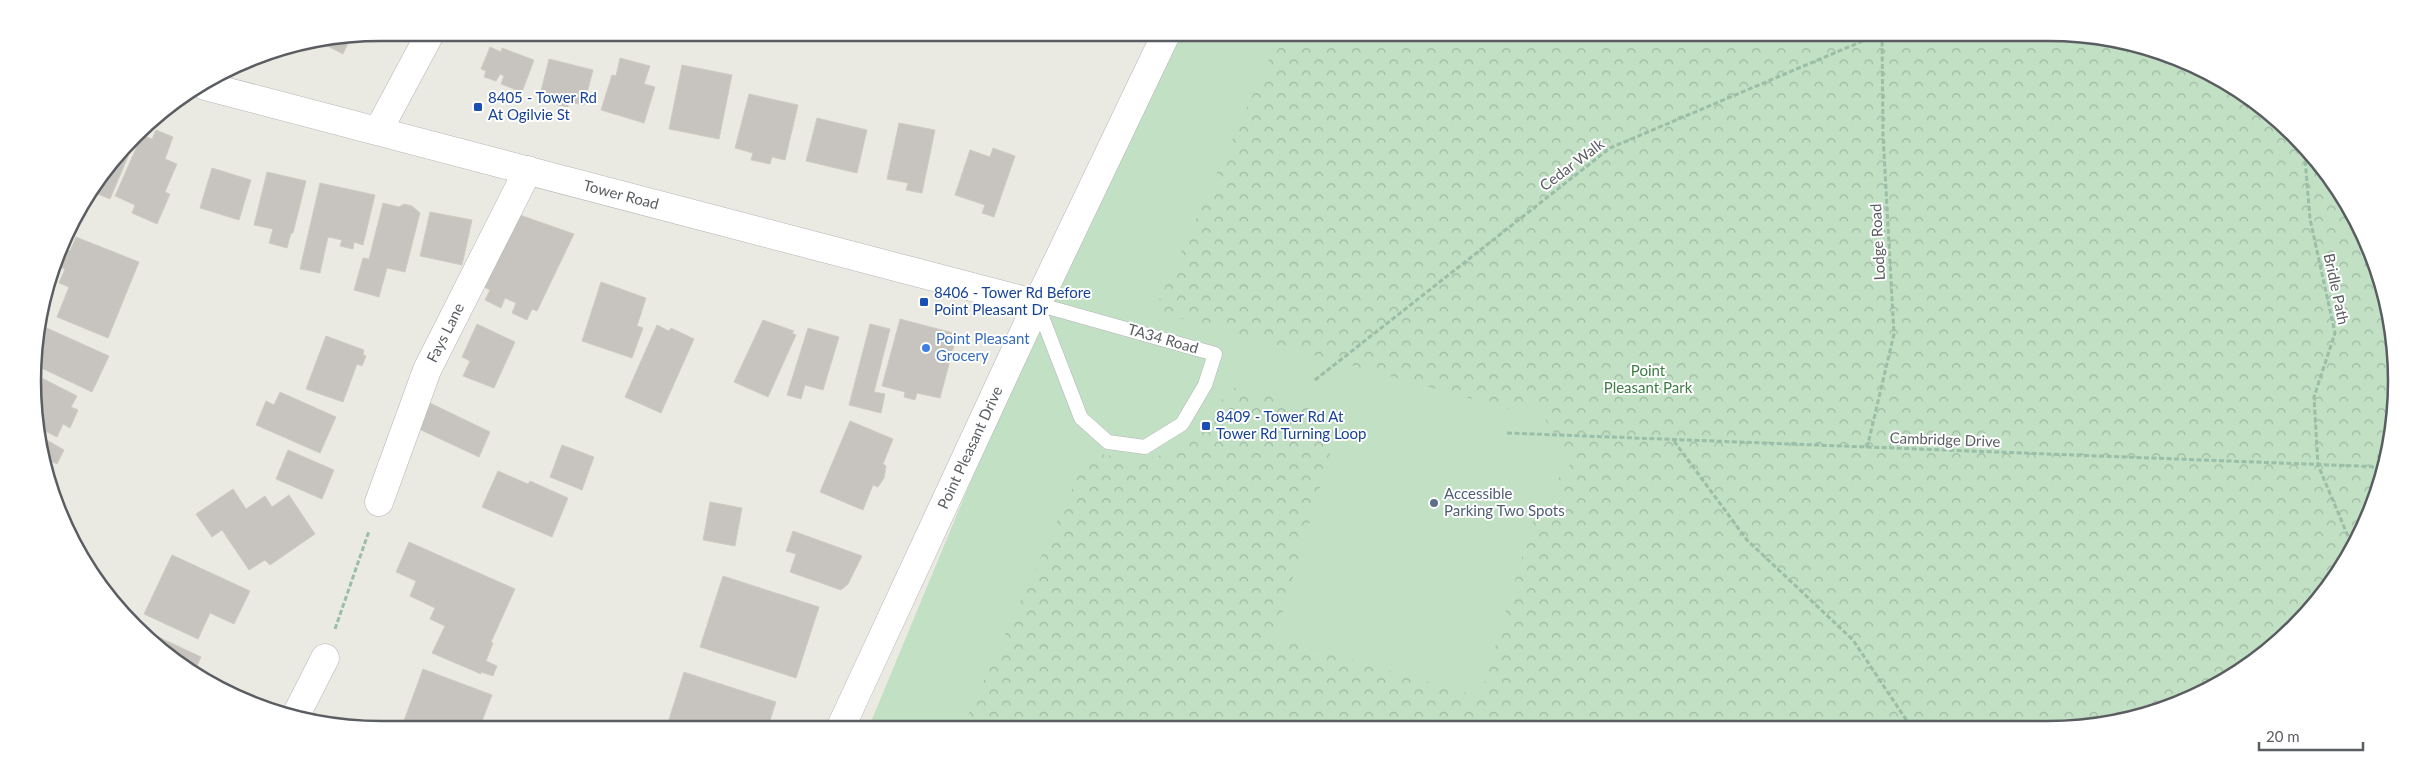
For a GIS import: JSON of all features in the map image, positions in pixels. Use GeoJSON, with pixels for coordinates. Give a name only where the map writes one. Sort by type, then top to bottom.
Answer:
{"type":"FeatureCollection","features":[{"type":"Feature","properties":{"kind":"street"},"geometry":{"type":"LineString","coordinates":[[378,131],[426,41]]}},
{"type":"Feature","properties":{"kind":"street","name":"Point Pleasant Drive"},"geometry":{"type":"LineString","coordinates":[[844,721],[1037,304],[1163,41]]}},
{"type":"Feature","properties":{"kind":"street","name":"Tower Road"},"geometry":{"type":"LineString","coordinates":[[210,88],[1037,304]]}},
{"type":"Feature","properties":{"kind":"street","name":"Fays Lane"},"geometry":{"type":"LineString","coordinates":[[379,502],[427,370],[528,170]]}},
{"type":"Feature","properties":{"kind":"street"},"geometry":{"type":"LineString","coordinates":[[298,710],[325,658]]}},
{"type":"Feature","properties":{"kind":"lane","name":"TA34 Road"},"geometry":{"type":"LineString","coordinates":[[1037,304],[1215,354],[1205,385],[1182,424],[1144,447],[1108,442],[1081,418],[1037,304]]}},
{"type":"Feature","properties":{"kind":"path","name":"Cedar Walk"},"geometry":{"type":"LineString","coordinates":[[1315,380],[1610,148],[1863,41]]}},
{"type":"Feature","properties":{"kind":"path","name":"Lodge Road"},"geometry":{"type":"LineString","coordinates":[[1867,448],[1894,334],[1883,134],[1882,41]]}},
{"type":"Feature","properties":{"kind":"path","name":"Bridle Path"},"geometry":{"type":"LineString","coordinates":[[2305,159],[2310,219],[2335,333],[2314,397],[2318,465],[2349,538]]}},
{"type":"Feature","properties":{"kind":"path","name":"Cambridge Drive"},"geometry":{"type":"LineString","coordinates":[[1507,433],[2376,468]]}},
{"type":"Feature","properties":{"kind":"path"},"geometry":{"type":"LineString","coordinates":[[1674,440],[1747,540],[1853,640],[1907,721]]}},
{"type":"Feature","properties":{"kind":"path"},"geometry":{"type":"LineString","coordinates":[[325,658],[379,502]]}},
{"type":"Feature","properties":{"kind":"green space","name":"Point Pleasant Park"},"geometry":{"type":"Polygon","coordinates":[[[1177,41],[2048,41],[2092,44],[2157,59],[2198,76],[2218,87],[2255,111],[2288,141],[2318,174],[2353,231],[2370,272],[2376,293],[2385,337],[2387,359],[2388,381],[2385,425],[2370,490],[2353,531],[2318,588],[2288,621],[2255,651],[2198,686],[2157,703],[2114,714],[2092,718],[2048,721],[871,721],[1063,259],[1177,41]]]}},
{"type":"Feature","properties":{"kind":"green space","name":"Point Pleasant Park"},"geometry":{"type":"Polygon","coordinates":[[[1277,41],[2070,42],[2092,44],[2136,53],[2157,59],[2198,76],[2255,111],[2288,141],[2318,174],[2353,231],[2370,272],[2385,337],[2388,381],[2387,403],[2381,447],[2370,490],[2353,531],[2318,588],[2288,621],[2255,651],[2218,675],[2198,686],[2157,703],[2114,714],[2092,718],[2048,721],[965,721],[1091,448],[1101,454],[1134,461],[1167,454],[1207,426],[1224,396],[1237,386],[1341,417],[1275,637],[1480,697],[1537,508],[1569,499],[1558,479],[1572,462],[1536,405],[1509,409],[1154,311],[1277,41]]]}},
{"type":"Feature","properties":{"kind":"building"},"geometry":{"type":"Polygon","coordinates":[[[348,43],[343,54],[327,46],[348,43]]]}},
{"type":"Feature","properties":{"kind":"building"},"geometry":{"type":"Polygon","coordinates":[[[490,47],[501,52],[502,48],[534,60],[522,92],[501,84],[504,76],[500,74],[496,81],[484,77],[486,71],[481,69],[490,47]]]}},
{"type":"Feature","properties":{"kind":"building"},"geometry":{"type":"Polygon","coordinates":[[[620,58],[650,66],[644,84],[655,87],[644,123],[601,110],[612,75],[616,76],[620,58]]]}},
{"type":"Feature","properties":{"kind":"building"},"geometry":{"type":"Polygon","coordinates":[[[549,59],[593,70],[584,105],[569,102],[568,107],[554,104],[555,99],[540,95],[549,59]]]}},
{"type":"Feature","properties":{"kind":"building"},"geometry":{"type":"Polygon","coordinates":[[[682,65],[732,75],[719,139],[669,129],[682,65]]]}},
{"type":"Feature","properties":{"kind":"building"},"geometry":{"type":"Polygon","coordinates":[[[749,94],[798,105],[785,160],[772,157],[770,164],[751,160],[753,153],[735,148],[749,94]]]}},
{"type":"Feature","properties":{"kind":"building"},"geometry":{"type":"Polygon","coordinates":[[[817,118],[867,130],[857,173],[806,161],[817,118]]]}},
{"type":"Feature","properties":{"kind":"building"},"geometry":{"type":"Polygon","coordinates":[[[899,123],[935,130],[922,193],[906,190],[908,183],[887,179],[899,123]]]}},
{"type":"Feature","properties":{"kind":"building"},"geometry":{"type":"Polygon","coordinates":[[[156,130],[173,137],[165,159],[177,164],[165,192],[170,194],[157,224],[132,213],[135,205],[115,196],[138,144],[146,137],[152,139],[156,130]]]}},
{"type":"Feature","properties":{"kind":"building"},"geometry":{"type":"Polygon","coordinates":[[[993,148],[1015,156],[994,217],[982,213],[985,205],[955,195],[970,150],[990,157],[993,148]]]}},
{"type":"Feature","properties":{"kind":"building"},"geometry":{"type":"Polygon","coordinates":[[[129,153],[110,199],[98,194],[111,174],[129,153]]]}},
{"type":"Feature","properties":{"kind":"building"},"geometry":{"type":"Polygon","coordinates":[[[212,168],[251,180],[239,220],[200,208],[212,168]]]}},
{"type":"Feature","properties":{"kind":"building"},"geometry":{"type":"Polygon","coordinates":[[[267,172],[306,181],[293,233],[291,233],[287,248],[269,243],[273,229],[254,225],[267,172]]]}},
{"type":"Feature","properties":{"kind":"building"},"geometry":{"type":"Polygon","coordinates":[[[320,183],[375,195],[363,245],[354,242],[353,249],[340,246],[342,240],[328,237],[320,273],[300,269],[320,183]]]}},
{"type":"Feature","properties":{"kind":"building"},"geometry":{"type":"Polygon","coordinates":[[[383,203],[399,207],[404,204],[412,206],[420,213],[405,272],[387,268],[379,297],[354,290],[363,258],[369,259],[383,203]]]}},
{"type":"Feature","properties":{"kind":"building"},"geometry":{"type":"Polygon","coordinates":[[[430,212],[472,220],[462,265],[420,256],[430,212]]]}},
{"type":"Feature","properties":{"kind":"building"},"geometry":{"type":"Polygon","coordinates":[[[520,215],[574,234],[537,311],[532,309],[527,320],[512,313],[516,303],[505,298],[501,308],[485,300],[490,290],[484,287],[520,215]]]}},
{"type":"Feature","properties":{"kind":"building"},"geometry":{"type":"Polygon","coordinates":[[[76,237],[139,262],[108,338],[57,317],[69,287],[59,283],[65,269],[61,267],[67,250],[70,251],[76,237]]]}},
{"type":"Feature","properties":{"kind":"building"},"geometry":{"type":"Polygon","coordinates":[[[601,282],[646,298],[637,326],[643,328],[632,358],[582,341],[601,282]]]}},
{"type":"Feature","properties":{"kind":"building"},"geometry":{"type":"Polygon","coordinates":[[[900,319],[957,334],[940,398],[917,393],[915,400],[904,397],[905,392],[882,386],[900,319]]]}},
{"type":"Feature","properties":{"kind":"building"},"geometry":{"type":"Polygon","coordinates":[[[763,320],[794,331],[792,333],[796,335],[768,397],[734,382],[763,320]]]}},
{"type":"Feature","properties":{"kind":"building"},"geometry":{"type":"Polygon","coordinates":[[[477,324],[515,342],[494,388],[463,376],[470,361],[462,357],[477,324]]]}},
{"type":"Feature","properties":{"kind":"building"},"geometry":{"type":"Polygon","coordinates":[[[870,324],[890,329],[874,392],[885,394],[881,413],[849,405],[870,324]]]}},
{"type":"Feature","properties":{"kind":"building"},"geometry":{"type":"Polygon","coordinates":[[[657,325],[669,331],[671,328],[694,339],[661,413],[625,397],[657,325]]]}},
{"type":"Feature","properties":{"kind":"building"},"geometry":{"type":"Polygon","coordinates":[[[46,328],[109,356],[92,392],[42,368],[46,328]]]}},
{"type":"Feature","properties":{"kind":"building"},"geometry":{"type":"Polygon","coordinates":[[[808,328],[839,337],[823,390],[805,385],[801,399],[787,395],[808,328]]]}},
{"type":"Feature","properties":{"kind":"building"},"geometry":{"type":"Polygon","coordinates":[[[326,336],[364,350],[363,355],[366,356],[362,366],[357,364],[343,402],[306,389],[326,336]]]}},
{"type":"Feature","properties":{"kind":"building"},"geometry":{"type":"Polygon","coordinates":[[[41,378],[77,396],[71,407],[78,410],[70,428],[63,424],[57,437],[45,431],[41,378]]]}},
{"type":"Feature","properties":{"kind":"building"},"geometry":{"type":"Polygon","coordinates":[[[280,392],[336,417],[320,453],[256,425],[266,401],[274,405],[280,392]]]}},
{"type":"Feature","properties":{"kind":"building"},"geometry":{"type":"Polygon","coordinates":[[[430,403],[490,432],[479,457],[419,429],[430,403]]]}},
{"type":"Feature","properties":{"kind":"building"},"geometry":{"type":"Polygon","coordinates":[[[850,421],[893,439],[883,464],[886,466],[884,478],[878,487],[873,485],[863,510],[820,492],[850,421]]]}},
{"type":"Feature","properties":{"kind":"building"},"geometry":{"type":"Polygon","coordinates":[[[47,440],[64,450],[57,464],[51,461],[47,440]]]}},
{"type":"Feature","properties":{"kind":"building"},"geometry":{"type":"Polygon","coordinates":[[[562,445],[594,457],[582,490],[550,477],[562,445]]]}},
{"type":"Feature","properties":{"kind":"building"},"geometry":{"type":"Polygon","coordinates":[[[288,450],[334,470],[322,499],[276,479],[288,450]]]}},
{"type":"Feature","properties":{"kind":"building"},"geometry":{"type":"Polygon","coordinates":[[[498,471],[528,484],[530,481],[568,498],[552,537],[482,507],[498,471]]]}},
{"type":"Feature","properties":{"kind":"building"},"geometry":{"type":"Polygon","coordinates":[[[233,489],[246,509],[265,496],[272,507],[289,495],[315,534],[270,565],[265,560],[249,570],[222,530],[212,537],[196,514],[233,489]]]}},
{"type":"Feature","properties":{"kind":"building"},"geometry":{"type":"Polygon","coordinates":[[[710,502],[742,508],[735,546],[703,540],[710,502]]]}},
{"type":"Feature","properties":{"kind":"building"},"geometry":{"type":"Polygon","coordinates":[[[793,531],[862,556],[848,584],[841,590],[790,572],[796,554],[786,551],[793,531]]]}},
{"type":"Feature","properties":{"kind":"building"},"geometry":{"type":"Polygon","coordinates":[[[409,542],[515,589],[491,642],[493,643],[486,661],[497,666],[493,676],[481,672],[481,674],[432,653],[445,626],[430,619],[435,608],[410,596],[416,581],[396,572],[409,542]]]}},
{"type":"Feature","properties":{"kind":"building"},"geometry":{"type":"Polygon","coordinates":[[[172,555],[250,591],[234,624],[210,613],[198,639],[144,614],[172,555]]]}},
{"type":"Feature","properties":{"kind":"building"},"geometry":{"type":"Polygon","coordinates":[[[723,576],[819,607],[796,678],[700,647],[723,576]]]}},
{"type":"Feature","properties":{"kind":"building"},"geometry":{"type":"Polygon","coordinates":[[[158,637],[201,657],[197,666],[174,651],[158,637]]]}},
{"type":"Feature","properties":{"kind":"building"},"geometry":{"type":"Polygon","coordinates":[[[423,669],[492,695],[482,721],[404,721],[423,669]]]}},
{"type":"Feature","properties":{"kind":"building"},"geometry":{"type":"Polygon","coordinates":[[[684,672],[776,702],[770,721],[669,721],[684,672]]]}},
{"type":"Feature","properties":{"kind":"place","name":"8405 - Tower Rd At Ogilvie St"},"geometry":{"type":"Point","coordinates":[478,107]}},
{"type":"Feature","properties":{"kind":"place","name":"8406 - Tower Rd Before Point Pleasant Dr"},"geometry":{"type":"Point","coordinates":[924,302]}},
{"type":"Feature","properties":{"kind":"place","name":"Point Pleasant Grocery"},"geometry":{"type":"Point","coordinates":[926,348]}},
{"type":"Feature","properties":{"kind":"place","name":"8409 - Tower Rd At Tower Rd Turning Loop"},"geometry":{"type":"Point","coordinates":[1206,426]}},
{"type":"Feature","properties":{"kind":"place","name":"Accessible Parking Two Spots"},"geometry":{"type":"Point","coordinates":[1434,503]}}]}
